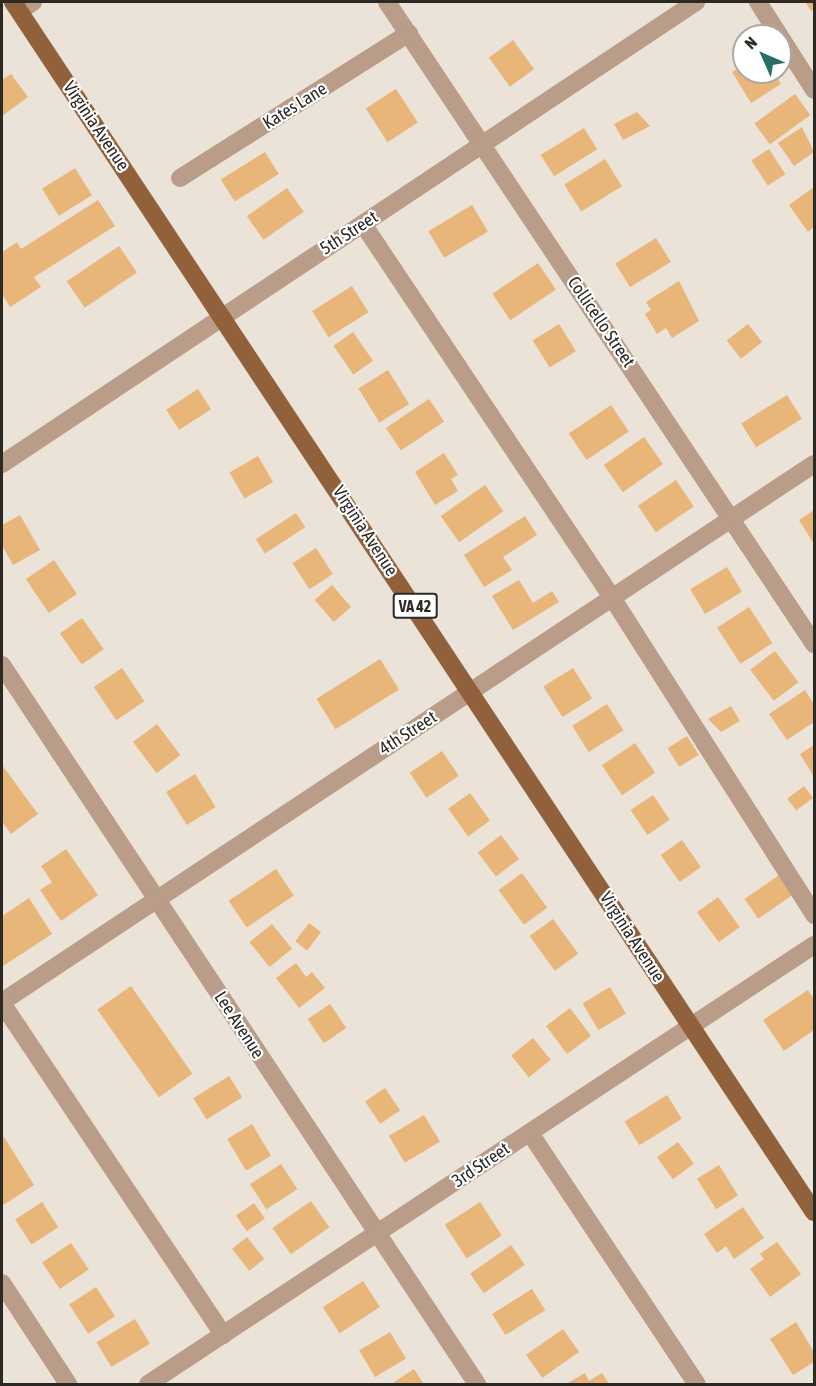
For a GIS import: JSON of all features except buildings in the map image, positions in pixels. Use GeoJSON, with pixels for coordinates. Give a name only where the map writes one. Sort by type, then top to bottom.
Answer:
{"type":"FeatureCollection","features":[{"type":"Feature","properties":{"kind":"main road","name":"Virginia Avenue"},"geometry":{"type":"LineString","coordinates":[[22,5],[223,316],[814,1209]]}},
{"type":"Feature","properties":{"kind":"street","name":"Collicello Street"},"geometry":{"type":"LineString","coordinates":[[387,2],[814,644]]}},
{"type":"Feature","properties":{"kind":"street","name":"5th Street"},"geometry":{"type":"LineString","coordinates":[[2,464],[696,2]]}},
{"type":"Feature","properties":{"kind":"street"},"geometry":{"type":"LineString","coordinates":[[758,2],[814,90]]}},
{"type":"Feature","properties":{"kind":"street","name":"Kates Lane"},"geometry":{"type":"LineString","coordinates":[[180,178],[409,33]]}},
{"type":"Feature","properties":{"kind":"street"},"geometry":{"type":"LineString","coordinates":[[363,224],[613,599],[814,915]]}},
{"type":"Feature","properties":{"kind":"street","name":"4th Street"},"geometry":{"type":"LineString","coordinates":[[2,1003],[814,464]]}},
{"type":"Feature","properties":{"kind":"street","name":"Lee Avenue"},"geometry":{"type":"LineString","coordinates":[[2,665],[477,1384]]}},
{"type":"Feature","properties":{"kind":"street","name":"3rd Street"},"geometry":{"type":"LineString","coordinates":[[148,1384],[814,945]]}},
{"type":"Feature","properties":{"kind":"street"},"geometry":{"type":"LineString","coordinates":[[2,1003],[223,1335]]}},
{"type":"Feature","properties":{"kind":"street"},"geometry":{"type":"LineString","coordinates":[[530,1133],[697,1384]]}},
{"type":"Feature","properties":{"kind":"street"},"geometry":{"type":"LineString","coordinates":[[2,1283],[68,1384]]}}]}
